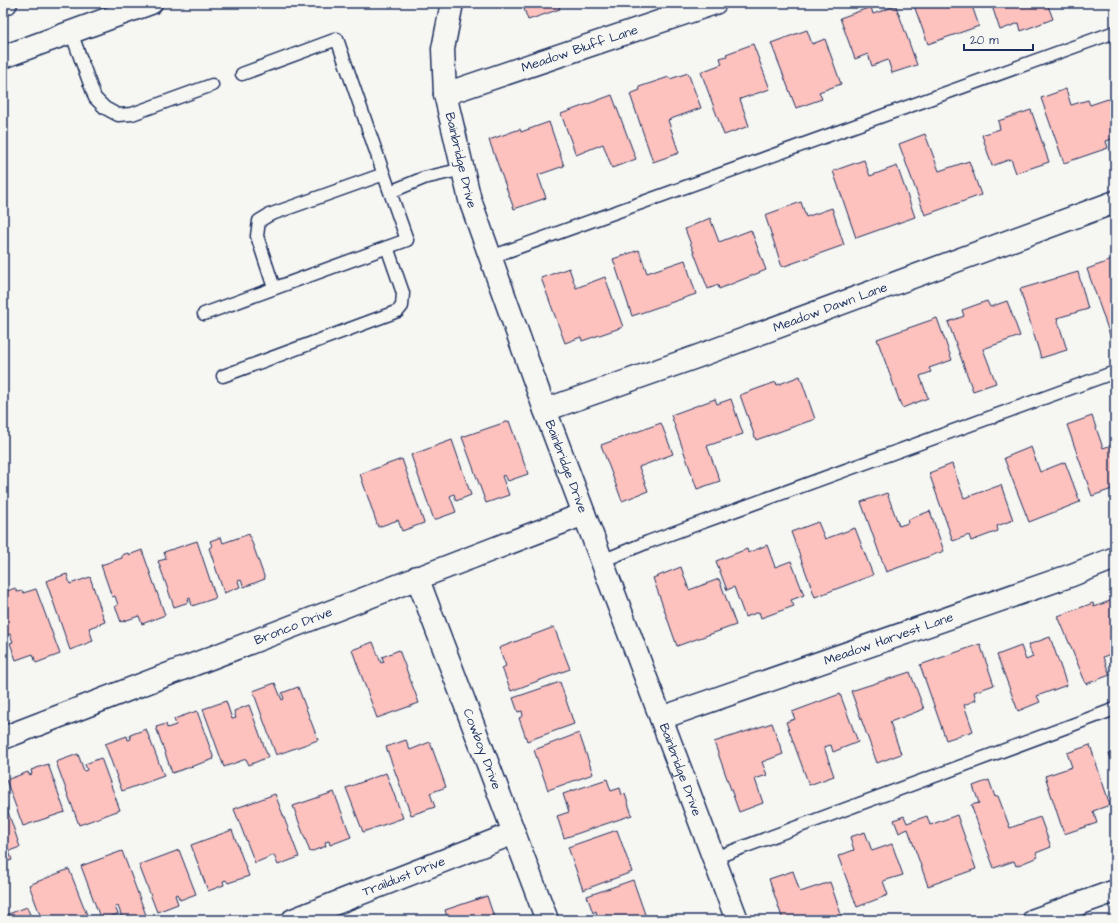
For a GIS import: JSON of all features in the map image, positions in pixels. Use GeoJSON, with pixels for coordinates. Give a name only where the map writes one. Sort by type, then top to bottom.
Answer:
{"type":"FeatureCollection","features":[{"type":"Feature","properties":{"kind":"street"},"geometry":{"type":"LineString","coordinates":[[3,57],[151,3]]}},
{"type":"Feature","properties":{"kind":"street","name":"Bainbridge Drive"},"geometry":{"type":"LineString","coordinates":[[452,3],[443,49],[444,94],[470,200],[545,410],[737,920]]}},
{"type":"Feature","properties":{"kind":"street","name":"Meadow Bluff Lane"},"geometry":{"type":"LineString","coordinates":[[444,94],[715,3]]}},
{"type":"Feature","properties":{"kind":"street","name":"Meadow Dawn Lane"},"geometry":{"type":"LineString","coordinates":[[545,410],[704,355],[1115,202]]}},
{"type":"Feature","properties":{"kind":"street","name":"Bronco Drive"},"geometry":{"type":"LineString","coordinates":[[3,738],[584,514]]}},
{"type":"Feature","properties":{"kind":"street","name":"Meadow Harvest Lane"},"geometry":{"type":"LineString","coordinates":[[661,718],[1043,586],[1115,558]]}},
{"type":"Feature","properties":{"kind":"street","name":"Cowboy Drive"},"geometry":{"type":"LineString","coordinates":[[418,578],[548,920]]}},
{"type":"Feature","properties":{"kind":"street","name":"Traildust Drive"},"geometry":{"type":"LineString","coordinates":[[293,920],[514,832]]}},
{"type":"Feature","properties":{"kind":"street"},"geometry":{"type":"LineString","coordinates":[[1034,920],[1115,891]]}},
{"type":"Feature","properties":{"kind":"lane"},"geometry":{"type":"LineString","coordinates":[[71,32],[95,98],[105,108],[118,114],[132,114],[212,85]]}},
{"type":"Feature","properties":{"kind":"lane"},"geometry":{"type":"LineString","coordinates":[[491,257],[1115,32]]}},
{"type":"Feature","properties":{"kind":"lane"},"geometry":{"type":"LineString","coordinates":[[204,314],[407,240],[337,39],[242,74]]}},
{"type":"Feature","properties":{"kind":"lane"},"geometry":{"type":"LineString","coordinates":[[390,192],[424,178],[463,169]]}},
{"type":"Feature","properties":{"kind":"lane"},"geometry":{"type":"LineString","coordinates":[[274,288],[256,236],[259,221],[269,215],[384,174]]}},
{"type":"Feature","properties":{"kind":"lane"},"geometry":{"type":"LineString","coordinates":[[223,376],[398,311],[402,306],[403,293],[387,247]]}},
{"type":"Feature","properties":{"kind":"lane"},"geometry":{"type":"LineString","coordinates":[[602,560],[1115,372]]}},
{"type":"Feature","properties":{"kind":"lane"},"geometry":{"type":"LineString","coordinates":[[714,858],[1115,709]]}},
{"type":"Feature","properties":{"kind":"building"},"geometry":{"type":"Polygon","coordinates":[[[522,3],[558,3],[560,9],[528,20],[522,3]]]}},
{"type":"Feature","properties":{"kind":"building"},"geometry":{"type":"Polygon","coordinates":[[[913,3],[971,3],[979,26],[928,44],[913,3]]]}},
{"type":"Feature","properties":{"kind":"building"},"geometry":{"type":"Polygon","coordinates":[[[991,3],[1047,3],[1053,19],[1021,31],[1019,23],[1000,30],[991,3]]]}},
{"type":"Feature","properties":{"kind":"building"},"geometry":{"type":"Polygon","coordinates":[[[896,6],[917,65],[892,73],[888,60],[872,66],[868,54],[855,59],[840,18],[871,7],[873,14],[896,6]]]}},
{"type":"Feature","properties":{"kind":"building"},"geometry":{"type":"Polygon","coordinates":[[[807,30],[812,44],[825,39],[841,84],[819,92],[822,99],[796,108],[771,43],[807,30]]]}},
{"type":"Feature","properties":{"kind":"building"},"geometry":{"type":"Polygon","coordinates":[[[753,44],[770,89],[740,99],[749,126],[724,135],[701,72],[722,64],[720,58],[727,56],[726,54],[753,44]]]}},
{"type":"Feature","properties":{"kind":"building"},"geometry":{"type":"Polygon","coordinates":[[[1115,66],[1115,78],[1111,68],[1115,66]]]}},
{"type":"Feature","properties":{"kind":"building"},"geometry":{"type":"Polygon","coordinates":[[[688,73],[701,108],[668,120],[679,153],[653,162],[630,94],[640,90],[639,87],[669,77],[670,79],[688,73]]]}},
{"type":"Feature","properties":{"kind":"building"},"geometry":{"type":"Polygon","coordinates":[[[1066,89],[1071,105],[1088,100],[1090,105],[1108,99],[1115,118],[1115,138],[1106,141],[1108,148],[1064,163],[1041,98],[1066,89]]]}},
{"type":"Feature","properties":{"kind":"building"},"geometry":{"type":"Polygon","coordinates":[[[612,95],[636,159],[612,168],[603,144],[576,155],[561,114],[612,95]]]}},
{"type":"Feature","properties":{"kind":"building"},"geometry":{"type":"Polygon","coordinates":[[[1031,110],[1049,162],[1016,173],[1011,159],[992,166],[982,135],[1000,129],[998,121],[1031,110]]]}},
{"type":"Feature","properties":{"kind":"building"},"geometry":{"type":"Polygon","coordinates":[[[549,122],[564,166],[538,175],[546,198],[514,209],[489,140],[520,129],[521,132],[549,122]]]}},
{"type":"Feature","properties":{"kind":"building"},"geometry":{"type":"Polygon","coordinates":[[[925,134],[939,171],[969,161],[981,195],[925,215],[899,144],[925,134]]]}},
{"type":"Feature","properties":{"kind":"building"},"geometry":{"type":"Polygon","coordinates":[[[864,160],[870,176],[897,166],[915,217],[856,238],[833,171],[864,160]]]}},
{"type":"Feature","properties":{"kind":"building"},"geometry":{"type":"Polygon","coordinates":[[[801,202],[806,217],[832,208],[844,245],[782,267],[765,215],[801,202]]]}},
{"type":"Feature","properties":{"kind":"building"},"geometry":{"type":"Polygon","coordinates":[[[710,218],[719,242],[751,230],[766,270],[719,289],[718,285],[708,289],[685,229],[710,218]]]}},
{"type":"Feature","properties":{"kind":"building"},"geometry":{"type":"Polygon","coordinates":[[[639,250],[647,273],[685,260],[696,294],[632,316],[613,259],[639,250]]]}},
{"type":"Feature","properties":{"kind":"building"},"geometry":{"type":"Polygon","coordinates":[[[1115,259],[1115,337],[1111,338],[1087,269],[1115,259]]]}},
{"type":"Feature","properties":{"kind":"building"},"geometry":{"type":"Polygon","coordinates":[[[569,268],[576,288],[605,277],[623,327],[582,341],[581,337],[565,343],[541,278],[569,268]]]}},
{"type":"Feature","properties":{"kind":"building"},"geometry":{"type":"Polygon","coordinates":[[[1078,272],[1088,309],[1057,318],[1067,350],[1041,358],[1020,289],[1078,272]]]}},
{"type":"Feature","properties":{"kind":"building"},"geometry":{"type":"Polygon","coordinates":[[[987,301],[990,307],[1007,301],[1020,336],[983,349],[996,383],[973,391],[948,322],[964,316],[962,310],[987,301]]]}},
{"type":"Feature","properties":{"kind":"building"},"geometry":{"type":"Polygon","coordinates":[[[937,318],[952,360],[929,368],[931,372],[920,376],[928,398],[902,408],[877,339],[937,318]]]}},
{"type":"Feature","properties":{"kind":"building"},"geometry":{"type":"Polygon","coordinates":[[[800,376],[815,419],[756,440],[740,395],[776,382],[777,385],[800,376]]]}},
{"type":"Feature","properties":{"kind":"building"},"geometry":{"type":"Polygon","coordinates":[[[715,399],[717,404],[731,399],[743,434],[707,446],[720,481],[697,489],[671,415],[715,399]]]}},
{"type":"Feature","properties":{"kind":"building"},"geometry":{"type":"Polygon","coordinates":[[[1092,416],[1103,448],[1115,444],[1115,488],[1092,496],[1067,425],[1092,416]]]}},
{"type":"Feature","properties":{"kind":"building"},"geometry":{"type":"Polygon","coordinates":[[[509,421],[528,474],[508,481],[505,475],[502,476],[509,495],[486,503],[462,437],[509,421]]]}},
{"type":"Feature","properties":{"kind":"building"},"geometry":{"type":"Polygon","coordinates":[[[661,423],[673,454],[639,467],[648,491],[622,501],[601,445],[661,423]]]}},
{"type":"Feature","properties":{"kind":"building"},"geometry":{"type":"Polygon","coordinates":[[[452,440],[471,495],[456,501],[454,494],[450,496],[456,512],[434,520],[411,455],[452,440]]]}},
{"type":"Feature","properties":{"kind":"building"},"geometry":{"type":"Polygon","coordinates":[[[1031,447],[1040,472],[1065,462],[1080,502],[1029,522],[1004,458],[1031,447]]]}},
{"type":"Feature","properties":{"kind":"building"},"geometry":{"type":"Polygon","coordinates":[[[402,459],[424,523],[402,531],[398,520],[378,527],[360,474],[402,459]]]}},
{"type":"Feature","properties":{"kind":"building"},"geometry":{"type":"Polygon","coordinates":[[[952,464],[964,498],[1001,485],[1013,520],[997,526],[998,531],[971,541],[969,535],[953,541],[929,473],[952,464]]]}},
{"type":"Feature","properties":{"kind":"building"},"geometry":{"type":"Polygon","coordinates":[[[887,493],[899,526],[908,523],[907,520],[930,511],[944,551],[886,572],[861,502],[887,493]]]}},
{"type":"Feature","properties":{"kind":"building"},"geometry":{"type":"Polygon","coordinates":[[[818,522],[825,539],[855,528],[873,575],[815,597],[791,532],[818,522]]]}},
{"type":"Feature","properties":{"kind":"building"},"geometry":{"type":"Polygon","coordinates":[[[249,534],[265,579],[244,587],[241,580],[238,581],[240,587],[224,593],[209,548],[212,546],[210,541],[221,537],[223,543],[249,534]]]}},
{"type":"Feature","properties":{"kind":"building"},"geometry":{"type":"Polygon","coordinates":[[[197,541],[216,598],[192,606],[190,598],[188,599],[189,602],[174,607],[158,561],[166,559],[164,552],[197,541]]]}},
{"type":"Feature","properties":{"kind":"building"},"geometry":{"type":"Polygon","coordinates":[[[767,545],[775,567],[791,561],[804,595],[791,600],[794,606],[761,618],[759,612],[745,617],[734,587],[727,590],[716,561],[747,549],[748,553],[767,545]]]}},
{"type":"Feature","properties":{"kind":"building"},"geometry":{"type":"Polygon","coordinates":[[[142,550],[165,615],[142,624],[139,616],[121,622],[115,606],[118,605],[115,596],[112,597],[101,565],[122,558],[122,555],[128,553],[129,555],[142,550]]]}},
{"type":"Feature","properties":{"kind":"building"},"geometry":{"type":"Polygon","coordinates":[[[681,567],[689,590],[719,579],[736,625],[677,646],[653,578],[681,567]]]}},
{"type":"Feature","properties":{"kind":"building"},"geometry":{"type":"Polygon","coordinates":[[[67,574],[70,584],[90,577],[105,622],[89,628],[93,641],[70,650],[46,581],[67,574]]]}},
{"type":"Feature","properties":{"kind":"building"},"geometry":{"type":"Polygon","coordinates":[[[15,588],[17,592],[23,591],[23,593],[36,589],[60,654],[36,663],[33,654],[16,660],[10,643],[13,642],[10,634],[7,635],[3,624],[3,600],[7,598],[5,592],[15,588]]]}},
{"type":"Feature","properties":{"kind":"building"},"geometry":{"type":"Polygon","coordinates":[[[1115,599],[1115,652],[1103,657],[1110,675],[1086,684],[1058,616],[1093,603],[1094,607],[1115,599]]]}},
{"type":"Feature","properties":{"kind":"building"},"geometry":{"type":"Polygon","coordinates":[[[554,627],[570,669],[511,691],[502,668],[506,666],[499,648],[554,627]]]}},
{"type":"Feature","properties":{"kind":"building"},"geometry":{"type":"Polygon","coordinates":[[[1050,637],[1067,685],[1037,696],[1040,702],[1018,711],[997,655],[1021,646],[1026,660],[1033,657],[1028,645],[1050,637]]]}},
{"type":"Feature","properties":{"kind":"building"},"geometry":{"type":"Polygon","coordinates":[[[373,642],[381,663],[384,662],[382,657],[399,650],[419,703],[377,718],[352,650],[373,642]]]}},
{"type":"Feature","properties":{"kind":"building"},"geometry":{"type":"Polygon","coordinates":[[[980,644],[994,685],[974,692],[976,700],[964,705],[973,731],[946,740],[920,665],[980,644]]]}},
{"type":"Feature","properties":{"kind":"building"},"geometry":{"type":"Polygon","coordinates":[[[3,660],[8,673],[3,675],[3,660]]]}},
{"type":"Feature","properties":{"kind":"building"},"geometry":{"type":"Polygon","coordinates":[[[910,672],[924,709],[890,722],[901,754],[877,763],[851,691],[910,672]]]}},
{"type":"Feature","properties":{"kind":"building"},"geometry":{"type":"Polygon","coordinates":[[[560,682],[574,724],[527,741],[519,718],[523,716],[522,711],[518,712],[513,698],[560,682]]]}},
{"type":"Feature","properties":{"kind":"building"},"geometry":{"type":"Polygon","coordinates":[[[275,683],[282,700],[284,699],[282,693],[298,687],[318,740],[276,755],[253,691],[275,683]]]}},
{"type":"Feature","properties":{"kind":"building"},"geometry":{"type":"Polygon","coordinates":[[[840,694],[858,742],[833,752],[831,745],[824,747],[834,776],[809,785],[786,722],[795,719],[792,712],[840,694]]]}},
{"type":"Feature","properties":{"kind":"building"},"geometry":{"type":"Polygon","coordinates":[[[226,701],[232,719],[236,718],[234,711],[249,705],[268,757],[249,765],[246,759],[224,767],[203,709],[226,701]]]}},
{"type":"Feature","properties":{"kind":"building"},"geometry":{"type":"Polygon","coordinates":[[[197,711],[214,759],[172,773],[156,727],[166,724],[167,728],[176,725],[174,719],[197,711]]]}},
{"type":"Feature","properties":{"kind":"building"},"geometry":{"type":"Polygon","coordinates":[[[772,723],[783,754],[762,762],[767,775],[755,779],[763,803],[739,812],[714,742],[772,723]]]}},
{"type":"Feature","properties":{"kind":"building"},"geometry":{"type":"Polygon","coordinates":[[[146,729],[164,776],[122,791],[105,744],[127,736],[128,740],[131,739],[130,735],[146,729]]]}},
{"type":"Feature","properties":{"kind":"building"},"geometry":{"type":"Polygon","coordinates":[[[579,733],[593,774],[548,790],[534,750],[579,733]]]}},
{"type":"Feature","properties":{"kind":"building"},"geometry":{"type":"Polygon","coordinates":[[[406,740],[410,750],[430,742],[446,787],[430,793],[435,807],[411,815],[386,747],[406,740]]]}},
{"type":"Feature","properties":{"kind":"building"},"geometry":{"type":"Polygon","coordinates":[[[1090,745],[1110,805],[1093,811],[1097,823],[1064,834],[1045,776],[1072,767],[1067,753],[1090,745]]]}},
{"type":"Feature","properties":{"kind":"building"},"geometry":{"type":"Polygon","coordinates":[[[1115,752],[1115,770],[1109,754],[1115,752]]]}},
{"type":"Feature","properties":{"kind":"building"},"geometry":{"type":"Polygon","coordinates":[[[78,754],[84,771],[87,770],[85,764],[101,758],[120,810],[79,825],[56,762],[78,754]]]}},
{"type":"Feature","properties":{"kind":"building"},"geometry":{"type":"Polygon","coordinates":[[[48,764],[65,812],[23,826],[6,780],[28,772],[29,775],[32,774],[31,770],[48,764]]]}},
{"type":"Feature","properties":{"kind":"building"},"geometry":{"type":"Polygon","coordinates":[[[386,773],[403,818],[363,832],[346,788],[386,773]]]}},
{"type":"Feature","properties":{"kind":"building"},"geometry":{"type":"Polygon","coordinates":[[[607,779],[611,791],[620,788],[622,795],[625,794],[632,815],[564,838],[557,816],[569,812],[563,794],[607,779]]]}},
{"type":"Feature","properties":{"kind":"building"},"geometry":{"type":"Polygon","coordinates":[[[989,780],[995,797],[998,796],[1010,828],[1040,817],[1051,847],[1036,853],[1038,857],[1016,866],[1014,861],[994,868],[971,805],[979,803],[973,786],[989,780]]]}},
{"type":"Feature","properties":{"kind":"building"},"geometry":{"type":"Polygon","coordinates":[[[334,792],[351,837],[330,845],[329,841],[325,842],[326,846],[310,852],[293,806],[334,792]]]}},
{"type":"Feature","properties":{"kind":"building"},"geometry":{"type":"Polygon","coordinates":[[[275,794],[299,857],[278,865],[274,855],[255,863],[234,809],[275,794]]]}},
{"type":"Feature","properties":{"kind":"building"},"geometry":{"type":"Polygon","coordinates":[[[3,797],[20,847],[9,851],[12,860],[3,863],[3,797]]]}},
{"type":"Feature","properties":{"kind":"building"},"geometry":{"type":"Polygon","coordinates":[[[957,815],[976,869],[928,886],[908,829],[899,833],[894,820],[904,816],[907,823],[927,816],[930,825],[957,815]]]}},
{"type":"Feature","properties":{"kind":"building"},"geometry":{"type":"Polygon","coordinates":[[[232,830],[249,876],[228,883],[226,880],[223,881],[224,885],[208,891],[191,845],[232,830]]]}},
{"type":"Feature","properties":{"kind":"building"},"geometry":{"type":"Polygon","coordinates":[[[617,830],[632,872],[583,890],[568,847],[617,830]]]}},
{"type":"Feature","properties":{"kind":"building"},"geometry":{"type":"Polygon","coordinates":[[[865,832],[872,851],[892,844],[903,875],[883,881],[888,895],[857,907],[838,856],[854,850],[850,837],[865,832]]]}},
{"type":"Feature","properties":{"kind":"building"},"geometry":{"type":"Polygon","coordinates":[[[179,850],[196,894],[180,900],[177,894],[175,895],[178,904],[157,912],[139,865],[179,850]]]}},
{"type":"Feature","properties":{"kind":"building"},"geometry":{"type":"Polygon","coordinates":[[[122,851],[146,915],[132,920],[123,920],[118,906],[115,907],[118,914],[101,920],[81,866],[122,851]]]}},
{"type":"Feature","properties":{"kind":"building"},"geometry":{"type":"Polygon","coordinates":[[[69,869],[89,920],[42,920],[29,885],[69,869]]]}},
{"type":"Feature","properties":{"kind":"building"},"geometry":{"type":"Polygon","coordinates":[[[793,871],[800,892],[830,882],[843,920],[783,920],[769,879],[793,871]]]}},
{"type":"Feature","properties":{"kind":"building"},"geometry":{"type":"Polygon","coordinates":[[[633,880],[647,920],[596,920],[596,911],[593,913],[587,896],[633,880]]]}},
{"type":"Feature","properties":{"kind":"building"},"geometry":{"type":"Polygon","coordinates":[[[487,896],[495,920],[448,920],[445,910],[487,896]]]}},
{"type":"Feature","properties":{"kind":"building"},"geometry":{"type":"Polygon","coordinates":[[[27,907],[32,920],[3,920],[3,916],[27,907]]]}}]}
